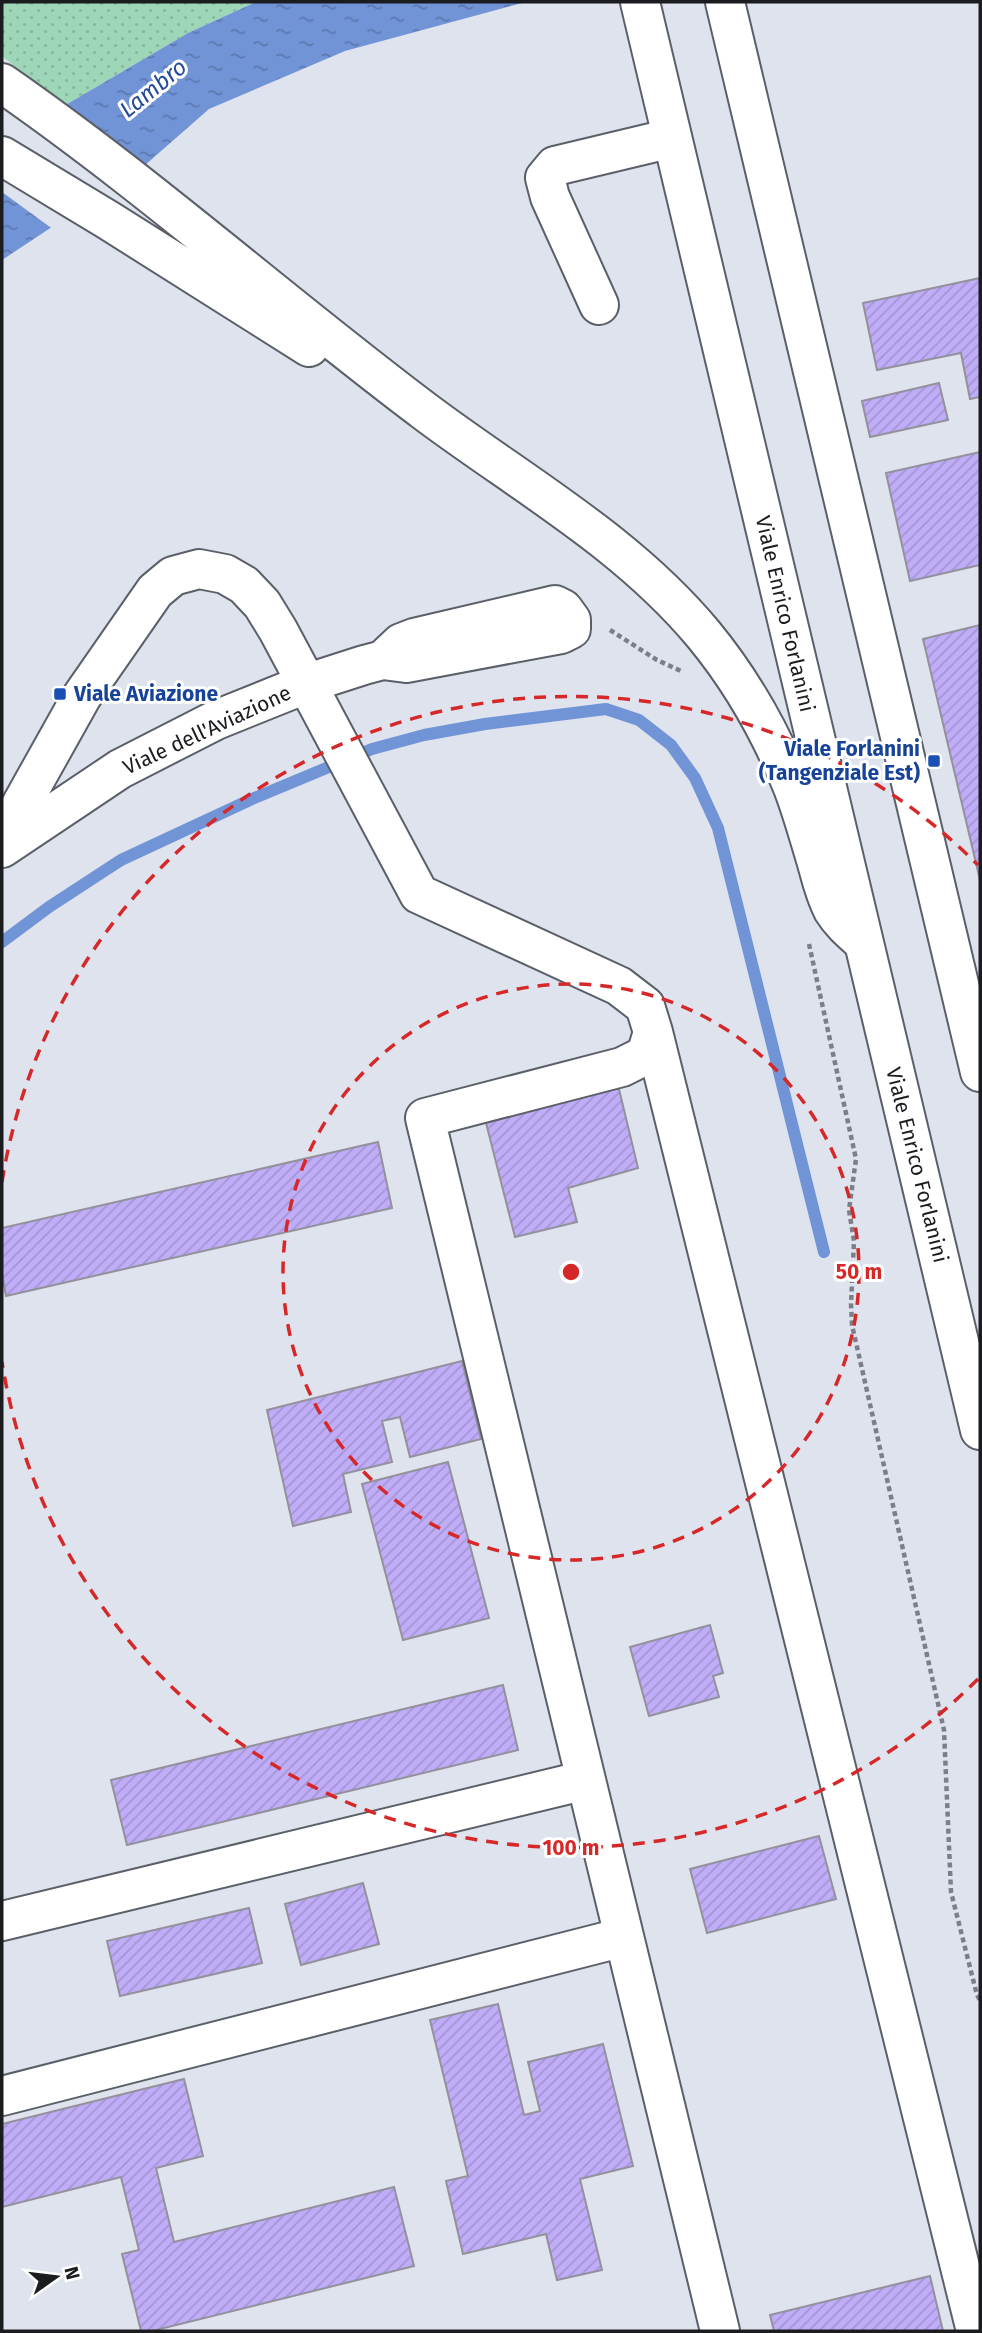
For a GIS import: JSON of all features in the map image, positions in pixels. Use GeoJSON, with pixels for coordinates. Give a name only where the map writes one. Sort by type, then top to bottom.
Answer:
{"type":"FeatureCollection","features":[{"type":"Feature","properties":{"kind":"main road","name":"Viale Enrico Forlanini"},"geometry":{"type":"LineString","coordinates":[[640,2],[980,1430]]}},
{"type":"Feature","properties":{"kind":"main road"},"geometry":{"type":"LineString","coordinates":[[725,2],[980,1072]]}},
{"type":"Feature","properties":{"kind":"main road"},"geometry":{"type":"LineString","coordinates":[[17,94],[148,192],[428,414],[566,510],[618,550],[670,596],[706,637],[749,698],[776,745],[799,802],[833,909],[846,927],[863,942]]}},
{"type":"Feature","properties":{"kind":"main road"},"geometry":{"type":"LineString","coordinates":[[599,305],[550,197],[545,178],[555,166],[672,138]]}},
{"type":"Feature","properties":{"kind":"main road"},"geometry":{"type":"LineString","coordinates":[[2,156],[322,355],[428,414]]}},
{"type":"Feature","properties":{"kind":"main road","name":"Viale dell'Aviazione"},"geometry":{"type":"LineString","coordinates":[[2,839],[82,696],[155,591],[173,576],[190,570],[207,569],[226,574],[244,585],[262,604],[308,683]]}},
{"type":"Feature","properties":{"kind":"main road","name":"Viale dell'Aviazione"},"geometry":{"type":"LineString","coordinates":[[2,848],[96,784],[143,756],[216,720],[308,683],[383,660]]}},
{"type":"Feature","properties":{"kind":"main road"},"geometry":{"type":"LineString","coordinates":[[308,683],[355,777],[419,894],[619,986],[645,1006],[976,2331]]}},
{"type":"Feature","properties":{"kind":"main road"},"geometry":{"type":"LineString","coordinates":[[653,1032],[646,1055],[622,1067],[425,1118],[720,2331]]}},
{"type":"Feature","properties":{"kind":"main road"},"geometry":{"type":"LineString","coordinates":[[2,1921],[586,1780]]}},
{"type":"Feature","properties":{"kind":"main road"},"geometry":{"type":"LineString","coordinates":[[2,2095],[624,1937]]}},
{"type":"Feature","properties":{"kind":"path"},"geometry":{"type":"LineString","coordinates":[[616,635],[684,672]]}},
{"type":"Feature","properties":{"kind":"path"},"geometry":{"type":"LineString","coordinates":[[808,940],[856,1159],[849,1210],[854,1241],[852,1325],[944,1730],[951,1892],[980,2000]]}},
{"type":"Feature","properties":{"kind":"green space"},"geometry":{"type":"Polygon","coordinates":[[[2,2],[256,2],[188,33],[64,106],[2,56],[2,2]]]}},
{"type":"Feature","properties":{"kind":"water","name":"Lambro"},"geometry":{"type":"Polygon","coordinates":[[[256,2],[526,2],[345,51],[209,109],[144,166],[2,260],[2,147],[64,106],[188,33],[256,2]]]}},
{"type":"Feature","properties":{"kind":"pier"},"geometry":{"type":"Polygon","coordinates":[[[61,104],[147,169],[54,230],[2,192],[2,143],[61,104]]]}},
{"type":"Feature","properties":{"kind":"building"},"geometry":{"type":"Polygon","coordinates":[[[980,278],[980,397],[970,399],[961,353],[877,370],[863,303],[980,278]]]}},
{"type":"Feature","properties":{"kind":"building"},"geometry":{"type":"Polygon","coordinates":[[[939,383],[948,420],[870,437],[862,401],[939,383]]]}},
{"type":"Feature","properties":{"kind":"building"},"geometry":{"type":"Polygon","coordinates":[[[980,452],[980,565],[910,581],[886,473],[980,452]]]}},
{"type":"Feature","properties":{"kind":"building"},"geometry":{"type":"Polygon","coordinates":[[[980,625],[980,880],[923,639],[980,625]]]}},
{"type":"Feature","properties":{"kind":"building"},"geometry":{"type":"Polygon","coordinates":[[[618,1085],[638,1168],[568,1188],[577,1222],[515,1237],[485,1119],[618,1085]]]}},
{"type":"Feature","properties":{"kind":"building"},"geometry":{"type":"Polygon","coordinates":[[[378,1142],[392,1208],[6,1296],[2,1274],[2,1228],[378,1142]]]}},
{"type":"Feature","properties":{"kind":"building"},"geometry":{"type":"Polygon","coordinates":[[[462,1361],[481,1439],[410,1457],[400,1417],[382,1421],[392,1462],[343,1474],[351,1512],[293,1526],[267,1410],[462,1361]]]}},
{"type":"Feature","properties":{"kind":"building"},"geometry":{"type":"Polygon","coordinates":[[[448,1462],[489,1618],[403,1640],[362,1484],[448,1462]]]}},
{"type":"Feature","properties":{"kind":"building"},"geometry":{"type":"Polygon","coordinates":[[[710,1625],[723,1673],[713,1676],[719,1697],[649,1716],[630,1647],[710,1625]]]}},
{"type":"Feature","properties":{"kind":"building"},"geometry":{"type":"Polygon","coordinates":[[[503,1685],[518,1750],[127,1845],[111,1780],[503,1685]]]}},
{"type":"Feature","properties":{"kind":"building"},"geometry":{"type":"Polygon","coordinates":[[[819,1836],[836,1899],[707,1933],[690,1869],[819,1836]]]}},
{"type":"Feature","properties":{"kind":"building"},"geometry":{"type":"Polygon","coordinates":[[[363,1883],[379,1944],[301,1965],[285,1904],[363,1883]]]}},
{"type":"Feature","properties":{"kind":"building"},"geometry":{"type":"Polygon","coordinates":[[[249,1908],[262,1963],[120,1996],[107,1941],[249,1908]]]}},
{"type":"Feature","properties":{"kind":"building"},"geometry":{"type":"Polygon","coordinates":[[[498,2004],[524,2115],[540,2111],[528,2062],[603,2044],[633,2166],[580,2179],[602,2270],[557,2280],[546,2234],[463,2254],[446,2181],[468,2176],[430,2020],[498,2004]]]}},
{"type":"Feature","properties":{"kind":"building"},"geometry":{"type":"Polygon","coordinates":[[[184,2079],[203,2156],[156,2168],[174,2242],[394,2187],[414,2266],[152,2331],[141,2331],[122,2254],[139,2250],[121,2177],[2,2207],[2,2124],[184,2079]]]}},
{"type":"Feature","properties":{"kind":"building"},"geometry":{"type":"Polygon","coordinates":[[[930,2276],[943,2331],[774,2331],[770,2315],[930,2276]]]}},
{"type":"Feature","properties":{"kind":"waterway"},"geometry":{"type":"LineString","coordinates":[[2,942],[49,907],[121,860],[252,799],[372,749],[424,735],[485,724],[606,709],[639,720],[671,745],[695,778],[718,828],[824,1252]]}},
{"type":"Feature","properties":{"kind":"place","name":"Viale Aviazione"},"geometry":{"type":"Point","coordinates":[60,694]}},
{"type":"Feature","properties":{"kind":"place","name":"Viale Forlanini (Tangenziale Est)"},"geometry":{"type":"Point","coordinates":[934,761]}}]}
